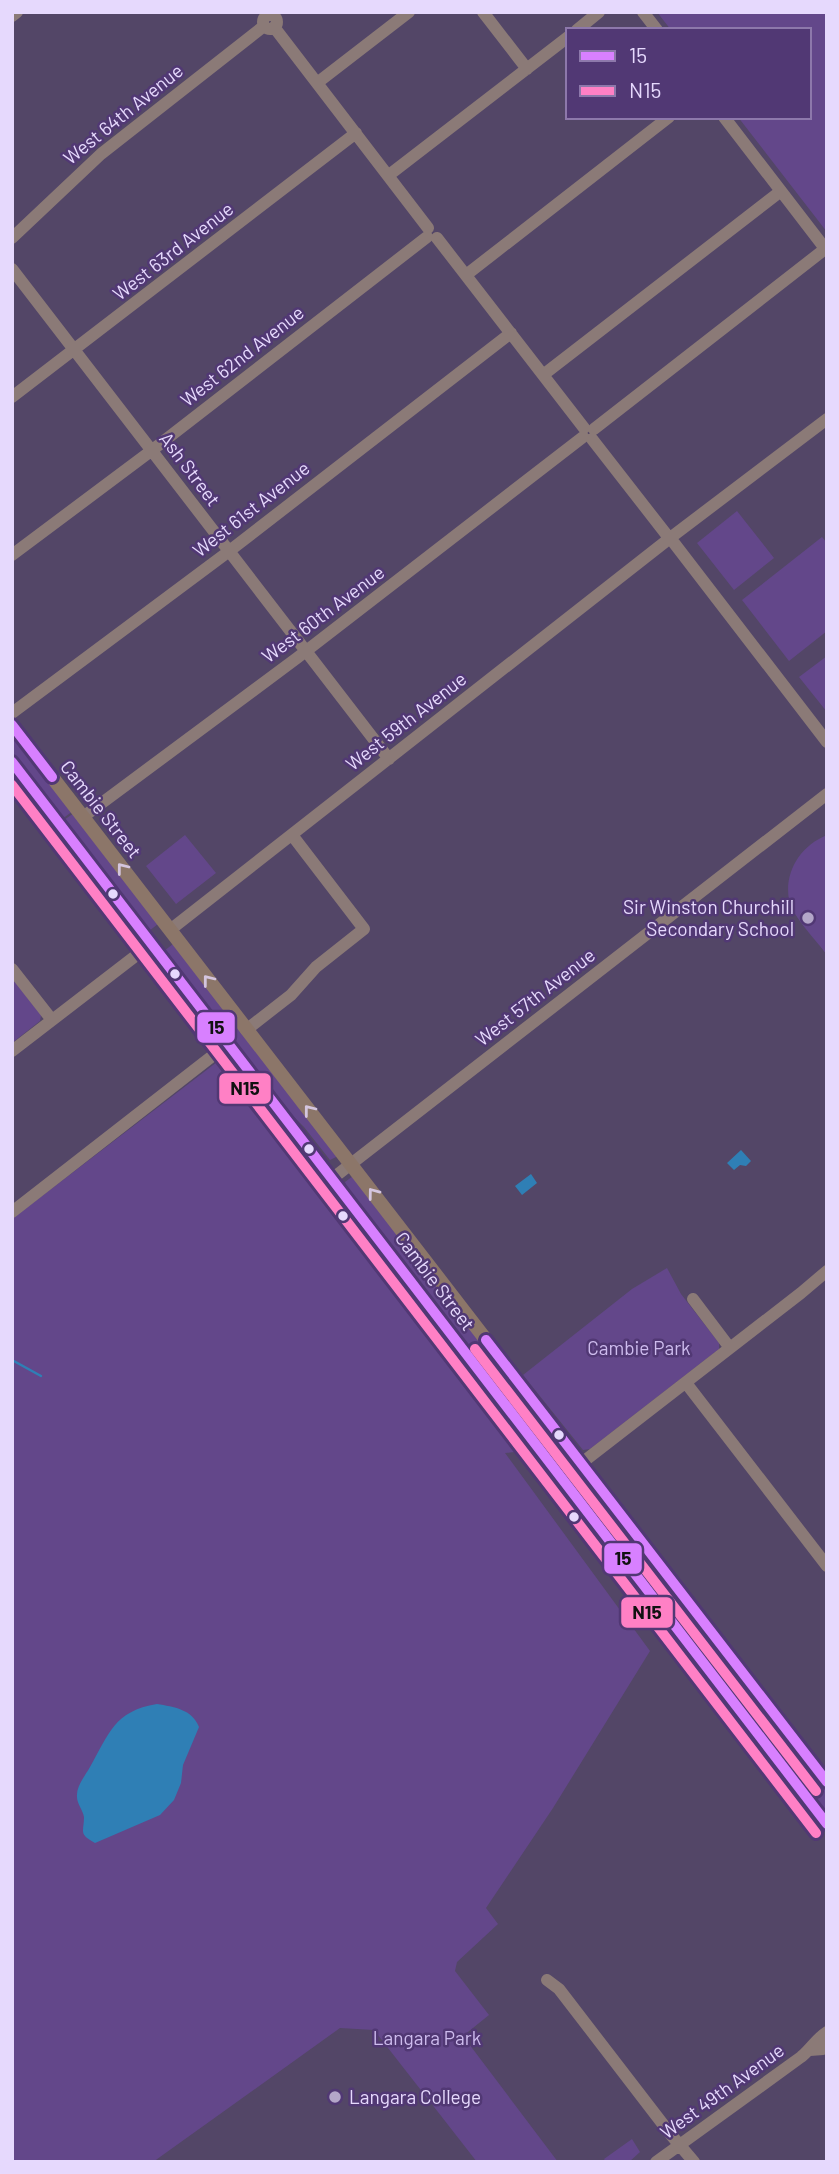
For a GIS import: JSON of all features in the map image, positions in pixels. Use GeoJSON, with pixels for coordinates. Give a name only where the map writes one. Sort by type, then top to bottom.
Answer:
{"type":"FeatureCollection","features":[{"type":"Feature","properties":{"kind":"main road","name":"Cambie Street"},"geometry":{"type":"LineString","coordinates":[[12,725],[83,817],[164,934],[229,1043],[827,1824]]}},
{"type":"Feature","properties":{"kind":"main road","name":"Cambie Street"},"geometry":{"type":"LineString","coordinates":[[12,762],[246,1030],[827,1782]]}},
{"type":"Feature","properties":{"kind":"street"},"geometry":{"type":"LineString","coordinates":[[12,16],[17,12]]}},
{"type":"Feature","properties":{"kind":"street"},"geometry":{"type":"LineString","coordinates":[[317,83],[409,12]]}},
{"type":"Feature","properties":{"kind":"street"},"geometry":{"type":"LineString","coordinates":[[483,12],[527,69]]}},
{"type":"Feature","properties":{"kind":"street"},"geometry":{"type":"LineString","coordinates":[[579,28],[599,12]]}},
{"type":"Feature","properties":{"kind":"street"},"geometry":{"type":"LineString","coordinates":[[643,12],[655,28]]}},
{"type":"Feature","properties":{"kind":"street"},"geometry":{"type":"LineString","coordinates":[[267,21],[827,741]]}},
{"type":"Feature","properties":{"kind":"street","name":"West 64th Avenue"},"geometry":{"type":"LineString","coordinates":[[12,238],[100,154],[267,21]]}},
{"type":"Feature","properties":{"kind":"street"},"geometry":{"type":"LineString","coordinates":[[389,175],[566,39]]}},
{"type":"Feature","properties":{"kind":"street"},"geometry":{"type":"LineString","coordinates":[[466,275],[666,119]]}},
{"type":"Feature","properties":{"kind":"street"},"geometry":{"type":"LineString","coordinates":[[726,119],[826,250]]}},
{"type":"Feature","properties":{"kind":"street","name":"West 63rd Avenue"},"geometry":{"type":"LineString","coordinates":[[12,397],[356,133]]}},
{"type":"Feature","properties":{"kind":"street"},"geometry":{"type":"LineString","coordinates":[[543,375],[780,191]]}},
{"type":"Feature","properties":{"kind":"street","name":"West 62nd Avenue"},"geometry":{"type":"LineString","coordinates":[[12,555],[431,234]]}},
{"type":"Feature","properties":{"kind":"street","name":"West 60th Avenue"},"geometry":{"type":"LineString","coordinates":[[83,817],[305,652],[826,250]]}},
{"type":"Feature","properties":{"kind":"street","name":"Ash Street"},"geometry":{"type":"LineString","coordinates":[[12,269],[389,759]]}},
{"type":"Feature","properties":{"kind":"street","name":"West 61st Avenue"},"geometry":{"type":"LineString","coordinates":[[12,713],[228,552],[511,333]]}},
{"type":"Feature","properties":{"kind":"street","name":"West 59th Avenue"},"geometry":{"type":"LineString","coordinates":[[12,1051],[827,419]]}},
{"type":"Feature","properties":{"kind":"street","name":"West 57th Avenue"},"geometry":{"type":"LineString","coordinates":[[332,1178],[827,794]]}},
{"type":"Feature","properties":{"kind":"street"},"geometry":{"type":"LineString","coordinates":[[246,1030],[291,995],[316,967],[364,929],[292,835]]}},
{"type":"Feature","properties":{"kind":"street"},"geometry":{"type":"LineString","coordinates":[[12,969],[52,1020]]}},
{"type":"Feature","properties":{"kind":"street"},"geometry":{"type":"LineString","coordinates":[[12,1212],[229,1043]]}},
{"type":"Feature","properties":{"kind":"street"},"geometry":{"type":"LineString","coordinates":[[561,1479],[827,1271]]}},
{"type":"Feature","properties":{"kind":"street"},"geometry":{"type":"LineString","coordinates":[[693,1299],[730,1348]]}},
{"type":"Feature","properties":{"kind":"street"},"geometry":{"type":"LineString","coordinates":[[686,1383],[827,1566]]}},
{"type":"Feature","properties":{"kind":"street"},"geometry":{"type":"LineString","coordinates":[[547,1980],[559,1989],[694,2162]]}},
{"type":"Feature","properties":{"kind":"street","name":"West 49th Avenue"},"geometry":{"type":"LineString","coordinates":[[656,2162],[810,2050],[815,2040],[827,2032]]}},
{"type":"Feature","properties":{"kind":"street","name":"West 49th Avenue"},"geometry":{"type":"LineString","coordinates":[[810,2050],[827,2046]]}},
{"type":"Feature","properties":{"kind":"green space"},"geometry":{"type":"Polygon","coordinates":[[[657,12],[827,12],[827,232],[740,119],[811,119],[811,28],[669,28],[657,12]]]}},
{"type":"Feature","properties":{"kind":"green space"},"geometry":{"type":"Polygon","coordinates":[[[737,511],[774,558],[734,590],[697,543],[737,511]]]}},
{"type":"Feature","properties":{"kind":"green space"},"geometry":{"type":"Polygon","coordinates":[[[822,537],[827,543],[827,631],[789,661],[742,600],[822,537]]]}},
{"type":"Feature","properties":{"kind":"green space"},"geometry":{"type":"Polygon","coordinates":[[[827,656],[827,712],[799,677],[827,656]]]}},
{"type":"Feature","properties":{"kind":"green space"},"geometry":{"type":"Polygon","coordinates":[[[12,733],[73,811],[62,819],[12,753],[12,733]]]}},
{"type":"Feature","properties":{"kind":"green space"},"geometry":{"type":"Polygon","coordinates":[[[74,813],[158,924],[149,931],[64,820],[74,813]]]}},
{"type":"Feature","properties":{"kind":"green space"},"geometry":{"type":"Polygon","coordinates":[[[185,835],[216,873],[176,904],[146,866],[185,835]]]}},
{"type":"Feature","properties":{"kind":"green space"},"geometry":{"type":"Polygon","coordinates":[[[827,835],[827,955],[795,913],[788,890],[796,861],[809,846],[827,835]]]}},
{"type":"Feature","properties":{"kind":"green space"},"geometry":{"type":"Polygon","coordinates":[[[173,944],[338,1156],[330,1160],[288,1111],[164,951],[173,944]]]}},
{"type":"Feature","properties":{"kind":"green space"},"geometry":{"type":"Polygon","coordinates":[[[12,978],[41,1015],[40,1021],[12,1043],[12,978]]]}},
{"type":"Feature","properties":{"kind":"green space","name":"Langara Park"},"geometry":{"type":"Polygon","coordinates":[[[221,1059],[523,1451],[505,1453],[650,1651],[553,1808],[486,1908],[498,1924],[457,1962],[455,1971],[489,2015],[463,2036],[558,2162],[477,2162],[374,2030],[340,2028],[153,2162],[12,2162],[12,1219],[221,1059]]]}},
{"type":"Feature","properties":{"kind":"green space"},"geometry":{"type":"Polygon","coordinates":[[[353,1176],[568,1456],[567,1464],[559,1464],[347,1189],[345,1182],[353,1176]]]}},
{"type":"Feature","properties":{"kind":"green space","name":"Cambie Park"},"geometry":{"type":"Polygon","coordinates":[[[667,1268],[681,1294],[719,1343],[719,1349],[590,1449],[583,1450],[523,1375],[632,1289],[667,1268]]]}},
{"type":"Feature","properties":{"kind":"green space"},"geometry":{"type":"Polygon","coordinates":[[[578,1475],[585,1478],[827,1792],[827,1814],[574,1483],[578,1475]]]}},
{"type":"Feature","properties":{"kind":"green space"},"geometry":{"type":"Polygon","coordinates":[[[632,2139],[640,2152],[629,2162],[606,2162],[604,2159],[632,2139]]]}},
{"type":"Feature","properties":{"kind":"water"},"geometry":{"type":"Polygon","coordinates":[[[741,1150],[751,1161],[734,1170],[727,1163],[741,1150]]]}},
{"type":"Feature","properties":{"kind":"water"},"geometry":{"type":"Polygon","coordinates":[[[531,1174],[537,1183],[522,1195],[515,1186],[531,1174]]]}},
{"type":"Feature","properties":{"kind":"water"},"geometry":{"type":"Polygon","coordinates":[[[157,1704],[187,1713],[199,1727],[183,1765],[181,1783],[174,1800],[160,1815],[95,1843],[83,1832],[84,1817],[77,1797],[79,1785],[114,1726],[131,1712],[157,1704]]]}},
{"type":"Feature","properties":{"kind":"waterway"},"geometry":{"type":"LineString","coordinates":[[12,1360],[41,1376]]}},
{"type":"Feature","properties":{"kind":"transit line","name":"15"},"geometry":{"type":"LineString","coordinates":[[12,725],[52,777]]}},
{"type":"Feature","properties":{"kind":"transit line","name":"15"},"geometry":{"type":"LineString","coordinates":[[12,762],[827,1824]]}},
{"type":"Feature","properties":{"kind":"transit line","name":"N15"},"geometry":{"type":"LineString","coordinates":[[12,785],[816,1833]]}},
{"type":"Feature","properties":{"kind":"transit line","name":"15"},"geometry":{"type":"LineString","coordinates":[[486,1340],[827,1782]]}},
{"type":"Feature","properties":{"kind":"transit line","name":"N15"},"geometry":{"type":"LineString","coordinates":[[475,1349],[816,1791]]}},
{"type":"Feature","properties":{"kind":"place","name":"Sir Winston Churchill Secondary School"},"geometry":{"type":"Point","coordinates":[808,918]}},
{"type":"Feature","properties":{"kind":"place","name":"Langara College"},"geometry":{"type":"Point","coordinates":[335,2097]}}]}
